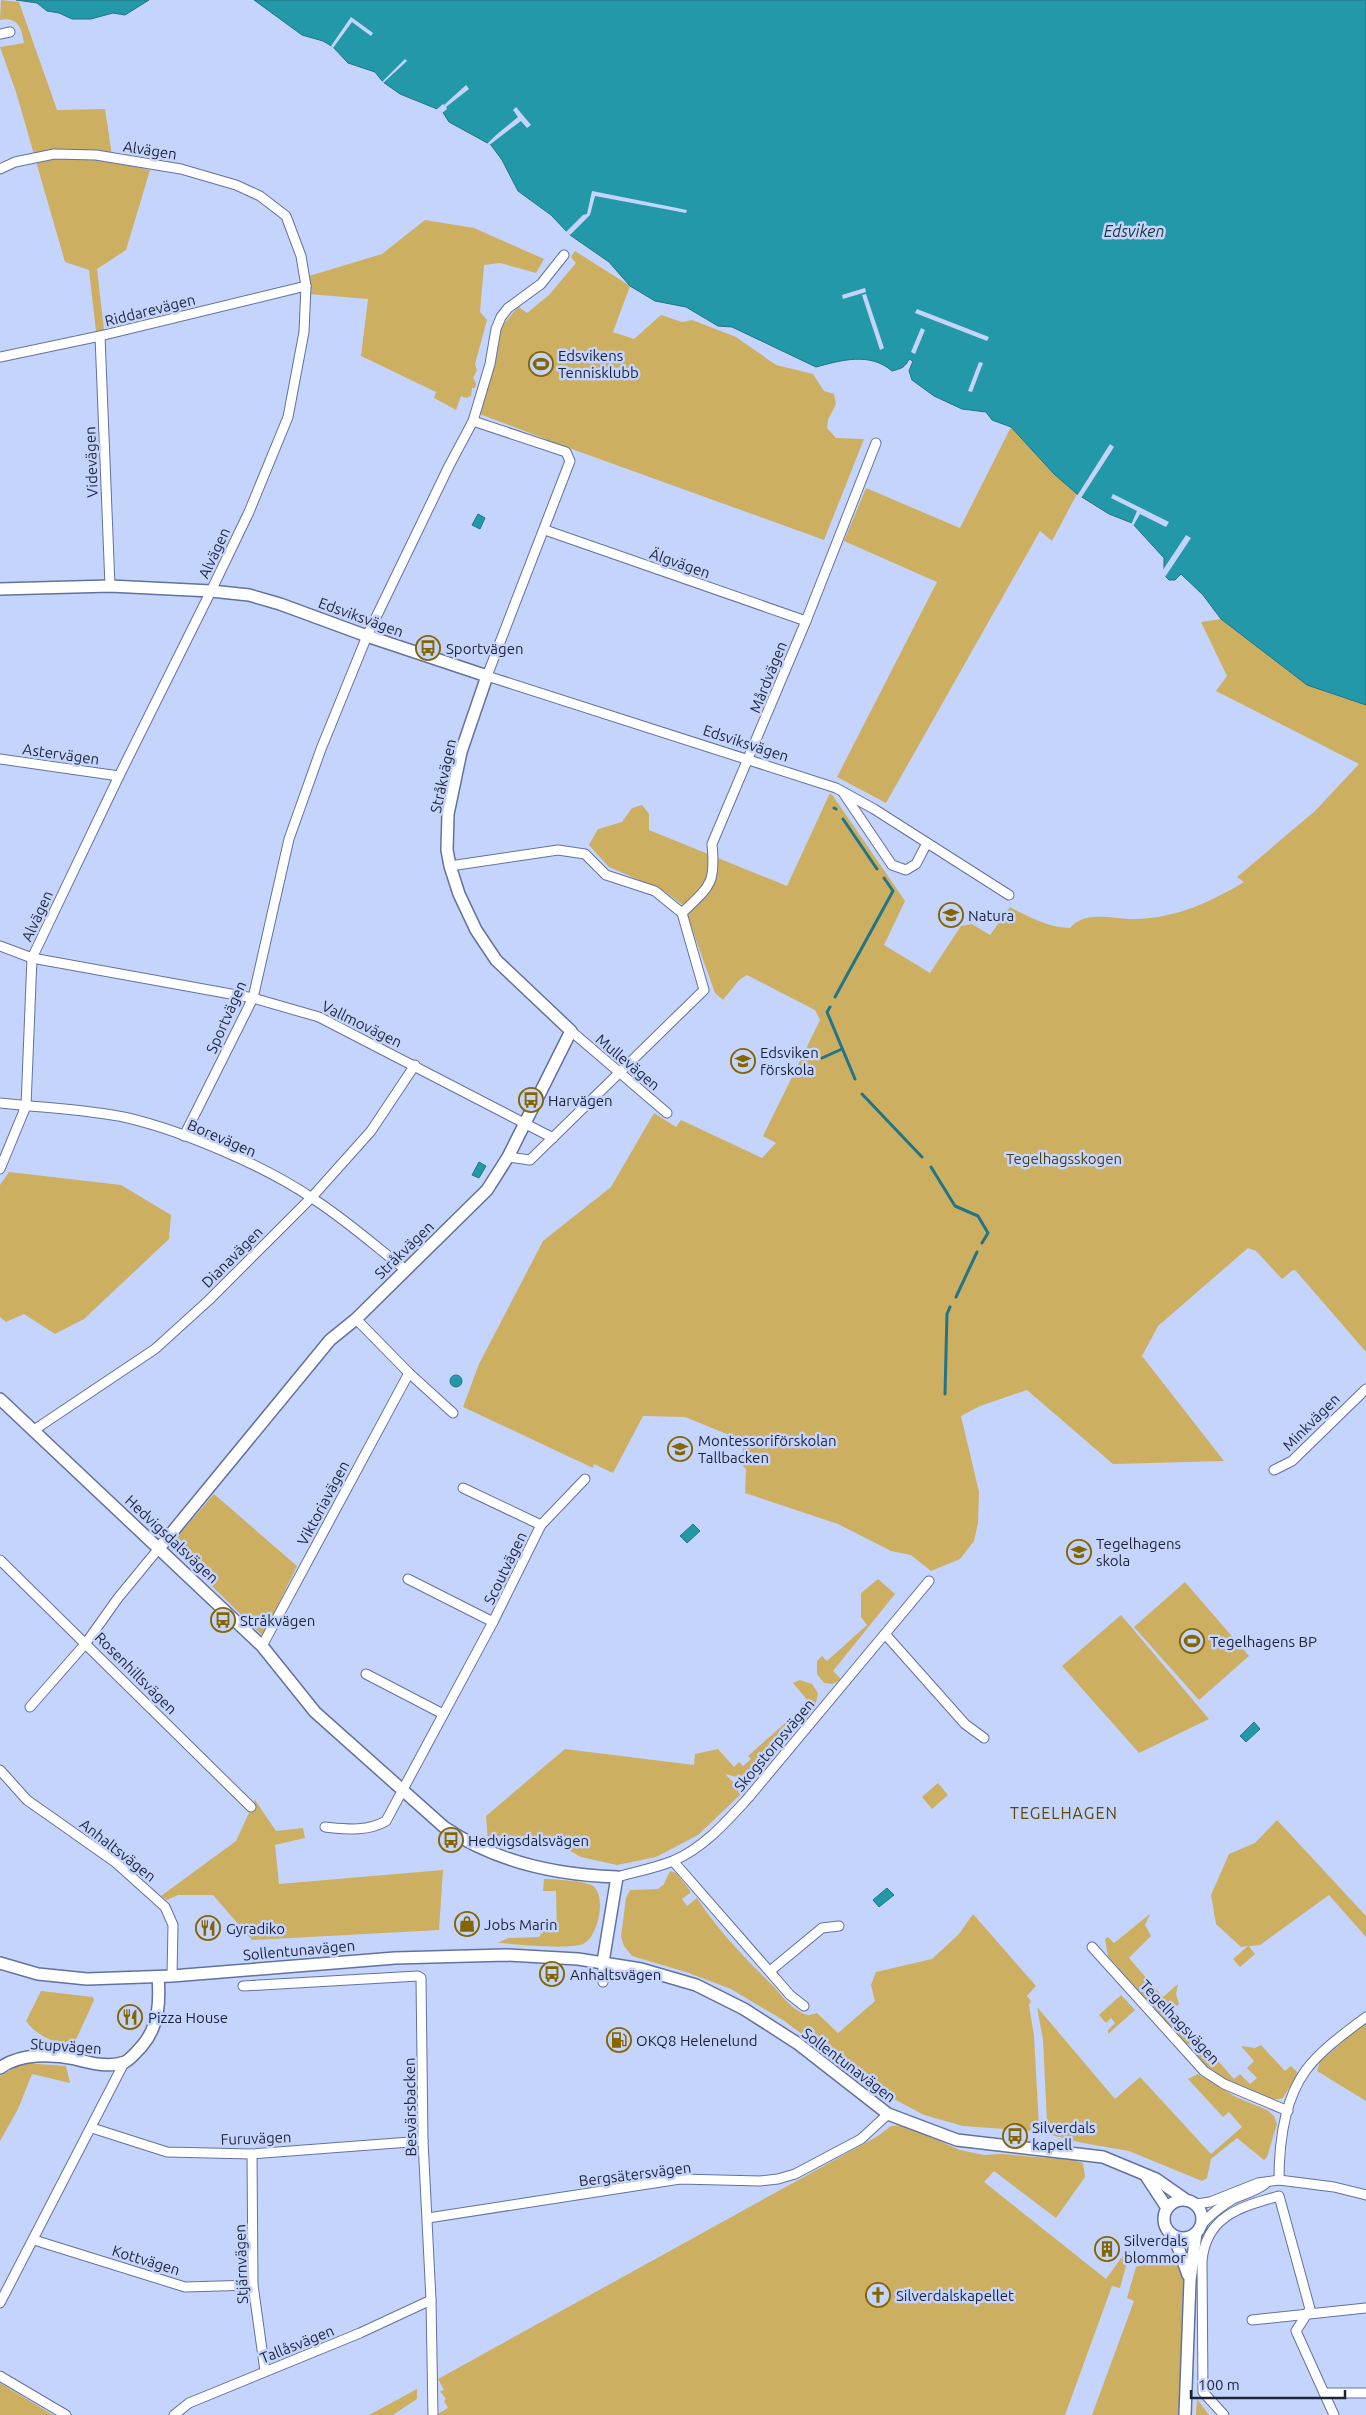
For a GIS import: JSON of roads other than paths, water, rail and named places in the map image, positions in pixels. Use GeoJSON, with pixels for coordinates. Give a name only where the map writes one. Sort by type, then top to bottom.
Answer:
{"type":"FeatureCollection","features":[{"type":"Feature","properties":{"kind":"street"},"geometry":{"type":"LineString","coordinates":[[0,34],[10,32]]}},
{"type":"Feature","properties":{"kind":"street","name":"Alvägen"},"geometry":{"type":"LineString","coordinates":[[0,169],[15,162],[54,154],[96,155],[181,169],[236,185],[260,196],[286,216],[302,256],[306,286],[304,332],[288,417],[249,512],[32,958],[26,1106],[0,1169]]}},
{"type":"Feature","properties":{"kind":"street","name":"Sportvägen"},"geometry":{"type":"LineString","coordinates":[[184,1136],[253,998],[289,839],[320,749],[367,636],[449,466],[473,421],[501,317],[508,308],[540,284],[564,255]]}},
{"type":"Feature","properties":{"kind":"street","name":"Riddarevägen"},"geometry":{"type":"LineString","coordinates":[[0,357],[100,336],[306,286]]}},
{"type":"Feature","properties":{"kind":"street","name":"Videvägen"},"geometry":{"type":"LineString","coordinates":[[100,336],[110,586]]}},
{"type":"Feature","properties":{"kind":"street","name":"Stråkvägen"},"geometry":{"type":"LineString","coordinates":[[30,1707],[86,1643],[118,1598],[330,1340],[356,1320],[488,1190],[508,1157],[571,1031],[496,960],[476,930],[458,894],[447,850],[448,814],[461,752],[487,676],[545,530],[570,461],[566,452],[473,421]]}},
{"type":"Feature","properties":{"kind":"street","name":"Mårdvägen"},"geometry":{"type":"LineString","coordinates":[[682,913],[712,879],[715,869],[712,844],[806,621],[876,444]]}},
{"type":"Feature","properties":{"kind":"street","name":"Älgvägen"},"geometry":{"type":"LineString","coordinates":[[545,530],[806,621]]}},
{"type":"Feature","properties":{"kind":"street","name":"Edsviksvägen"},"geometry":{"type":"LineString","coordinates":[[0,589],[110,586],[211,591],[249,595],[280,604],[367,636],[843,792],[1009,896]]}},
{"type":"Feature","properties":{"kind":"street","name":"Astervägen"},"geometry":{"type":"LineString","coordinates":[[0,759],[119,776]]}},
{"type":"Feature","properties":{"kind":"street"},"geometry":{"type":"LineString","coordinates":[[843,792],[892,865],[906,870],[916,864],[927,843]]}},
{"type":"Feature","properties":{"kind":"street"},"geometry":{"type":"LineString","coordinates":[[450,866],[558,850],[585,854],[606,875],[655,891],[682,913],[704,990],[530,1160],[508,1157]]}},
{"type":"Feature","properties":{"kind":"street","name":"Vallmovägen"},"geometry":{"type":"LineString","coordinates":[[0,946],[32,958],[253,998],[319,1016],[524,1125],[553,1138]]}},
{"type":"Feature","properties":{"kind":"street","name":"Mullevägen"},"geometry":{"type":"LineString","coordinates":[[571,1031],[668,1113]]}},
{"type":"Feature","properties":{"kind":"street","name":"Dianavägen"},"geometry":{"type":"LineString","coordinates":[[34,1430],[155,1349],[209,1300],[312,1197],[371,1131],[415,1066]]}},
{"type":"Feature","properties":{"kind":"street","name":"Borevägen"},"geometry":{"type":"LineString","coordinates":[[0,1103],[68,1109],[128,1118],[184,1136],[246,1162],[312,1197],[406,1270]]}},
{"type":"Feature","properties":{"kind":"street"},"geometry":{"type":"LineString","coordinates":[[356,1320],[409,1374],[453,1413]]}},
{"type":"Feature","properties":{"kind":"street","name":"Viktoriavägen"},"geometry":{"type":"LineString","coordinates":[[262,1646],[409,1374]]}},
{"type":"Feature","properties":{"kind":"street","name":"Minkvägen"},"geometry":{"type":"LineString","coordinates":[[1274,1470],[1292,1460],[1366,1389]]}},
{"type":"Feature","properties":{"kind":"street","name":"Hedvigsdalsvägen"},"geometry":{"type":"LineString","coordinates":[[0,1399],[160,1547],[262,1646],[315,1712],[444,1827],[466,1843],[491,1854],[544,1869],[590,1876],[617,1877]]}},
{"type":"Feature","properties":{"kind":"street","name":"Scoutvägen"},"geometry":{"type":"LineString","coordinates":[[402,1791],[493,1622],[541,1525],[584,1479]]}},
{"type":"Feature","properties":{"kind":"street","name":"Scoutvägen"},"geometry":{"type":"LineString","coordinates":[[463,1488],[541,1525]]}},
{"type":"Feature","properties":{"kind":"street","name":"Rosenhillsvägen"},"geometry":{"type":"LineString","coordinates":[[0,1560],[250,1807]]}},
{"type":"Feature","properties":{"kind":"street","name":"Scoutvägen"},"geometry":{"type":"LineString","coordinates":[[408,1579],[493,1622]]}},
{"type":"Feature","properties":{"kind":"street","name":"Skogstorpsvägen"},"geometry":{"type":"LineString","coordinates":[[617,1877],[674,1861],[719,1830],[929,1581]]}},
{"type":"Feature","properties":{"kind":"street"},"geometry":{"type":"LineString","coordinates":[[885,1634],[965,1724],[984,1738]]}},
{"type":"Feature","properties":{"kind":"street"},"geometry":{"type":"LineString","coordinates":[[366,1674],[443,1714]]}},
{"type":"Feature","properties":{"kind":"street","name":"Anhaltsvägen"},"geometry":{"type":"LineString","coordinates":[[0,1770],[27,1800],[115,1862],[165,1907],[173,1925],[172,1976]]}},
{"type":"Feature","properties":{"kind":"street"},"geometry":{"type":"LineString","coordinates":[[325,1827],[351,1829],[376,1826],[386,1821],[402,1791]]}},
{"type":"Feature","properties":{"kind":"street"},"geometry":{"type":"LineString","coordinates":[[674,1861],[790,1995],[804,2006]]}},
{"type":"Feature","properties":{"kind":"street"},"geometry":{"type":"LineString","coordinates":[[603,1982],[603,1962],[617,1877]]}},
{"type":"Feature","properties":{"kind":"street"},"geometry":{"type":"LineString","coordinates":[[770,1970],[822,1928],[838,1926]]}},
{"type":"Feature","properties":{"kind":"street","name":"Tegelhagsvägen"},"geometry":{"type":"LineString","coordinates":[[1092,1947],[1204,2071],[1224,2084],[1288,2111]]}},
{"type":"Feature","properties":{"kind":"street","name":"Sollentunavägen"},"geometry":{"type":"LineString","coordinates":[[0,1963],[38,1974],[87,1979],[158,1977],[395,1958],[506,1955],[603,1962],[641,1969],[683,1981],[744,2009],[797,2043],[888,2114],[957,2140],[1103,2158],[1128,2166],[1156,2179],[1191,2202]]}},
{"type":"Feature","properties":{"kind":"street","name":"Besvärsbacken"},"geometry":{"type":"LineString","coordinates":[[243,1986],[418,1976],[421,1978],[423,2141],[431,2300],[433,2415]]}},
{"type":"Feature","properties":{"kind":"street"},"geometry":{"type":"LineString","coordinates":[[0,2303],[125,2061],[148,2040],[158,2016],[158,1977]]}},
{"type":"Feature","properties":{"kind":"street"},"geometry":{"type":"LineString","coordinates":[[1279,2180],[1279,2163],[1288,2111],[1296,2088],[1306,2070],[1332,2043],[1366,2017]]}},
{"type":"Feature","properties":{"kind":"street","name":"Stupvägen"},"geometry":{"type":"LineString","coordinates":[[0,2068],[7,2062],[22,2058],[39,2057],[107,2064],[125,2061]]}},
{"type":"Feature","properties":{"kind":"street","name":"Bergsätersvägen"},"geometry":{"type":"LineString","coordinates":[[428,2218],[680,2179],[760,2181],[778,2179],[795,2174],[861,2139],[888,2114]]}},
{"type":"Feature","properties":{"kind":"street","name":"Furuvägen"},"geometry":{"type":"LineString","coordinates":[[92,2128],[166,2152],[252,2154],[423,2141]]}},
{"type":"Feature","properties":{"kind":"street","name":"Stjärnvägen"},"geometry":{"type":"LineString","coordinates":[[252,2154],[253,2284],[265,2371]]}},
{"type":"Feature","properties":{"kind":"street","name":"Sollentunavägen"},"geometry":{"type":"LineString","coordinates":[[1144,2175],[1153,2185],[1167,2208]]}},
{"type":"Feature","properties":{"kind":"street"},"geometry":{"type":"LineString","coordinates":[[1174,2236],[1186,2238],[1199,2229],[1226,2204],[1266,2184],[1279,2180],[1334,2187],[1366,2195]]}},
{"type":"Feature","properties":{"kind":"street"},"geometry":{"type":"LineString","coordinates":[[1190,2281],[1182,2253],[1174,2236],[1165,2226],[1164,2215],[1167,2208],[1173,2203],[1210,2202],[1258,2183],[1266,2184]]}},
{"type":"Feature","properties":{"kind":"street"},"geometry":{"type":"LineString","coordinates":[[1224,2415],[1203,2392],[1202,2262],[1204,2243],[1226,2216],[1235,2210],[1279,2196],[1310,2309],[1308,2315],[1296,2331],[1334,2415]]}},
{"type":"Feature","properties":{"kind":"street"},"geometry":{"type":"LineString","coordinates":[[1186,2415],[1190,2281],[1199,2229],[1203,2219],[1191,2202]]}},
{"type":"Feature","properties":{"kind":"street","name":"Kottvägen"},"geometry":{"type":"LineString","coordinates":[[34,2240],[185,2286],[253,2284]]}},
{"type":"Feature","properties":{"kind":"street","name":"Tallåsvägen"},"geometry":{"type":"LineString","coordinates":[[174,2415],[189,2403],[360,2333],[431,2300]]}},
{"type":"Feature","properties":{"kind":"street"},"geometry":{"type":"LineString","coordinates":[[1252,2320],[1366,2308]]}},
{"type":"Feature","properties":{"kind":"street"},"geometry":{"type":"LineString","coordinates":[[0,2376],[66,2415]]}},
{"type":"Feature","properties":{"kind":"street"},"geometry":{"type":"LineString","coordinates":[[1324,2393],[1366,2394]]}},
{"type":"Feature","properties":{"kind":"water"},"geometry":{"type":"Polygon","coordinates":[[[16,0],[149,0],[125,15],[113,13],[91,19],[72,19],[59,13],[47,11],[37,3],[16,0]]]}},
{"type":"Feature","properties":{"kind":"water","name":"Edsviken"},"geometry":{"type":"Polygon","coordinates":[[[254,0],[1366,0],[1366,705],[1307,685],[1221,619],[1203,595],[1181,574],[1175,580],[1169,580],[1164,575],[1164,558],[1132,523],[1109,514],[1077,494],[1054,474],[1011,427],[992,420],[986,412],[962,409],[934,396],[912,380],[909,371],[913,361],[909,359],[902,368],[892,371],[874,361],[856,359],[816,367],[732,327],[718,326],[686,307],[655,301],[630,286],[609,262],[570,235],[551,215],[518,191],[502,160],[491,145],[449,122],[442,111],[400,94],[383,82],[375,72],[348,63],[333,47],[323,41],[302,35],[254,0]]]}},
{"type":"Feature","properties":{"kind":"water"},"geometry":{"type":"Polygon","coordinates":[[[478,514],[485,518],[480,529],[472,525],[478,514]]]}},
{"type":"Feature","properties":{"kind":"water"},"geometry":{"type":"Polygon","coordinates":[[[479,1162],[486,1166],[479,1178],[472,1175],[479,1162]]]}},
{"type":"Feature","properties":{"kind":"water"},"geometry":{"type":"Polygon","coordinates":[[[454,1375],[458,1375],[462,1381],[458,1387],[454,1387],[450,1383],[450,1379],[454,1375]]]}},
{"type":"Feature","properties":{"kind":"water"},"geometry":{"type":"Polygon","coordinates":[[[693,1524],[700,1531],[687,1543],[680,1536],[693,1524]]]}},
{"type":"Feature","properties":{"kind":"water"},"geometry":{"type":"Polygon","coordinates":[[[1254,1722],[1260,1729],[1246,1742],[1240,1736],[1254,1722]]]}},
{"type":"Feature","properties":{"kind":"water"},"geometry":{"type":"Polygon","coordinates":[[[887,1888],[894,1895],[879,1907],[873,1900],[887,1888]]]}},
{"type":"Feature","properties":{"kind":"waterway"},"geometry":{"type":"LineString","coordinates":[[843,819],[877,869]]}},
{"type":"Feature","properties":{"kind":"waterway"},"geometry":{"type":"LineString","coordinates":[[835,997],[893,891],[884,878]]}},
{"type":"Feature","properties":{"kind":"waterway"},"geometry":{"type":"LineString","coordinates":[[830,1007],[827,1012],[855,1079]]}},
{"type":"Feature","properties":{"kind":"waterway"},"geometry":{"type":"LineString","coordinates":[[822,1058],[842,1049]]}},
{"type":"Feature","properties":{"kind":"waterway"},"geometry":{"type":"LineString","coordinates":[[862,1094],[922,1157]]}},
{"type":"Feature","properties":{"kind":"waterway"},"geometry":{"type":"LineString","coordinates":[[931,1167],[955,1206],[978,1216],[988,1233],[982,1243]]}},
{"type":"Feature","properties":{"kind":"waterway"},"geometry":{"type":"LineString","coordinates":[[956,1297],[977,1252]]}},
{"type":"Feature","properties":{"kind":"waterway"},"geometry":{"type":"LineString","coordinates":[[945,1394],[947,1314],[950,1307]]}},
{"type":"Feature","properties":{"kind":"place","name":"Edsvikens Tennisklubb"},"geometry":{"type":"Point","coordinates":[541,364]}},
{"type":"Feature","properties":{"kind":"place","name":"Sportvägen"},"geometry":{"type":"Point","coordinates":[428,648]}},
{"type":"Feature","properties":{"kind":"place","name":"Natura"},"geometry":{"type":"Point","coordinates":[951,915]}},
{"type":"Feature","properties":{"kind":"place","name":"Edsviken förskola"},"geometry":{"type":"Point","coordinates":[743,1061]}},
{"type":"Feature","properties":{"kind":"place","name":"Harvägen"},"geometry":{"type":"Point","coordinates":[531,1100]}},
{"type":"Feature","properties":{"kind":"place","name":"Montessoriförskolan Tallbacken"},"geometry":{"type":"Point","coordinates":[680,1449]}},
{"type":"Feature","properties":{"kind":"place","name":"Tegelhagens skola"},"geometry":{"type":"Point","coordinates":[1079,1552]}},
{"type":"Feature","properties":{"kind":"place","name":"Stråkvägen"},"geometry":{"type":"Point","coordinates":[223,1620]}},
{"type":"Feature","properties":{"kind":"place","name":"Tegelhagens BP"},"geometry":{"type":"Point","coordinates":[1192,1641]}},
{"type":"Feature","properties":{"kind":"place","name":"Hedvigsdalsvägen"},"geometry":{"type":"Point","coordinates":[451,1840]}},
{"type":"Feature","properties":{"kind":"place","name":"Jobs Marin"},"geometry":{"type":"Point","coordinates":[467,1924]}},
{"type":"Feature","properties":{"kind":"place","name":"Gyradiko"},"geometry":{"type":"Point","coordinates":[208,1928]}},
{"type":"Feature","properties":{"kind":"place","name":"Anhaltsvägen"},"geometry":{"type":"Point","coordinates":[552,1974]}},
{"type":"Feature","properties":{"kind":"place","name":"Pizza House"},"geometry":{"type":"Point","coordinates":[130,2017]}},
{"type":"Feature","properties":{"kind":"place","name":"OKQ8 Helenelund"},"geometry":{"type":"Point","coordinates":[619,2040]}},
{"type":"Feature","properties":{"kind":"place","name":"Silverdals kapell"},"geometry":{"type":"Point","coordinates":[1015,2136]}},
{"type":"Feature","properties":{"kind":"place","name":"Silverdals blommor"},"geometry":{"type":"Point","coordinates":[1107,2249]}},
{"type":"Feature","properties":{"kind":"place","name":"Silverdalskapellet"},"geometry":{"type":"Point","coordinates":[878,2295]}},
{"type":"Feature","properties":{"kind":"district","name":"TEGELHAGEN"},"geometry":{"type":"Point","coordinates":[1064,1813]}},
{"type":"Feature","properties":{"kind":"park label","name":"Tegelhagsskogen"},"geometry":{"type":"Point","coordinates":[1064,1158]}}]}
